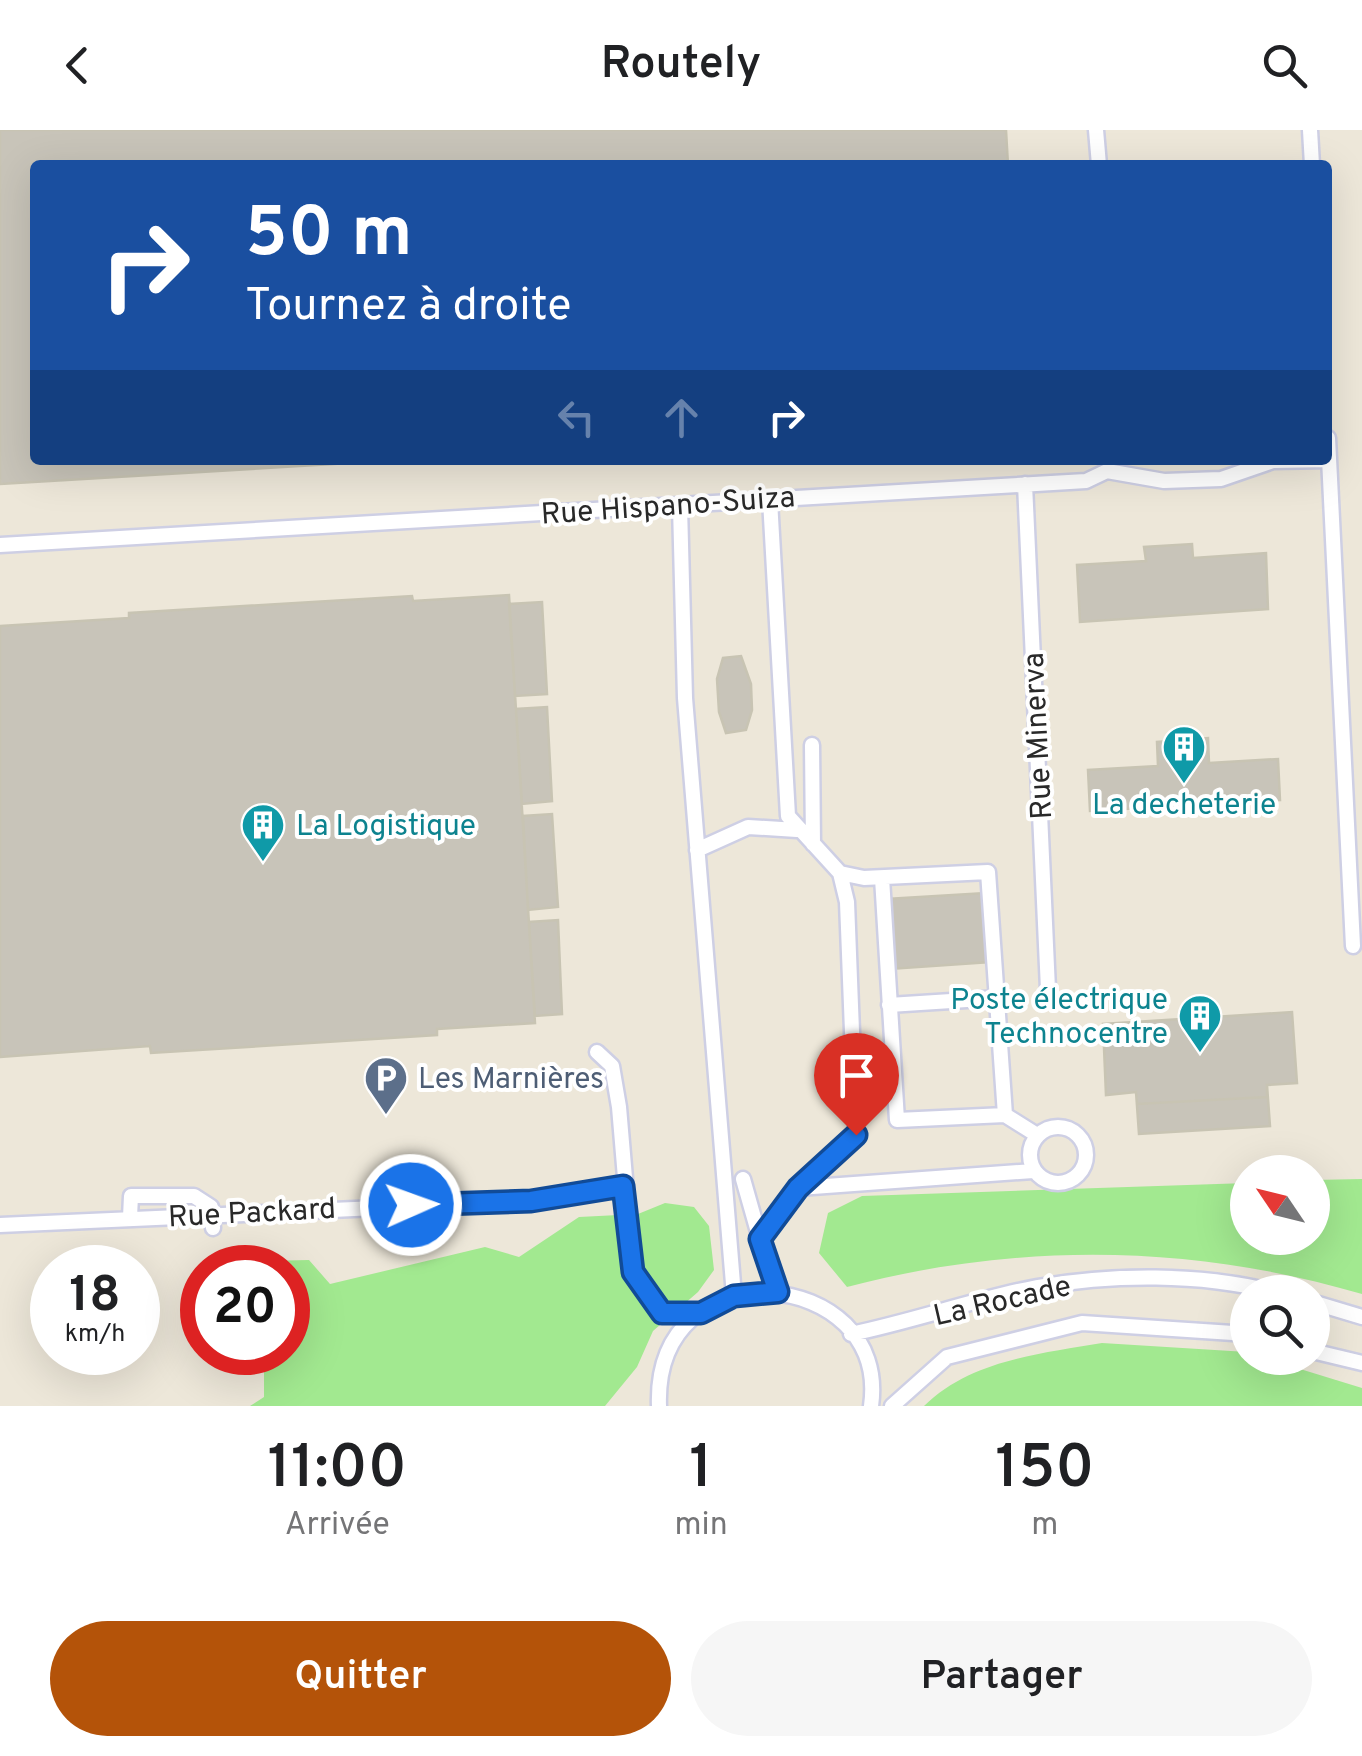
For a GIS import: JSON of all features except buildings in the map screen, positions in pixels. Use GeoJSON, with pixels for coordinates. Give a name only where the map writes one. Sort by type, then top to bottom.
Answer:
{"type":"FeatureCollection","features":[{"type":"Feature","properties":{"kind":"lane"},"geometry":{"type":"LineString","coordinates":[[1096,130],[1099,160]]}},
{"type":"Feature","properties":{"kind":"lane"},"geometry":{"type":"LineString","coordinates":[[1310,130],[1312,160]]}},
{"type":"Feature","properties":{"kind":"lane","name":"Rue Hispano-Suiza"},"geometry":{"type":"LineString","coordinates":[[0,545],[1086,481],[1110,465],[1164,481],[1221,478],[1262,465]]}},
{"type":"Feature","properties":{"kind":"lane"},"geometry":{"type":"LineString","coordinates":[[1221,465],[1221,478]]}},
{"type":"Feature","properties":{"kind":"lane"},"geometry":{"type":"LineString","coordinates":[[1329,465],[1352,946]]}},
{"type":"Feature","properties":{"kind":"lane","name":"Rue Minerva"},"geometry":{"type":"LineString","coordinates":[[1025,484],[1048,989]]}},
{"type":"Feature","properties":{"kind":"lane"},"geometry":{"type":"LineString","coordinates":[[760,1239],[798,1188],[856,1135],[846,902],[840,873],[788,816],[770,500]]}},
{"type":"Feature","properties":{"kind":"lane"},"geometry":{"type":"LineString","coordinates":[[680,506],[685,698],[734,1296]]}},
{"type":"Feature","properties":{"kind":"lane"},"geometry":{"type":"LineString","coordinates":[[812,745],[813,844]]}},
{"type":"Feature","properties":{"kind":"lane"},"geometry":{"type":"LineString","coordinates":[[697,850],[748,827],[797,830]]}},
{"type":"Feature","properties":{"kind":"lane"},"geometry":{"type":"LineString","coordinates":[[840,873],[882,878],[988,872],[1005,1115]]}},
{"type":"Feature","properties":{"kind":"lane"},"geometry":{"type":"LineString","coordinates":[[882,878],[897,1120],[1005,1115],[1037,1135]]}},
{"type":"Feature","properties":{"kind":"lane"},"geometry":{"type":"LineString","coordinates":[[889,1006],[998,998]]}},
{"type":"Feature","properties":{"kind":"lane"},"geometry":{"type":"LineString","coordinates":[[597,1052],[612,1066],[633,1272],[662,1313],[701,1313]]}},
{"type":"Feature","properties":{"kind":"lane"},"geometry":{"type":"LineString","coordinates":[[798,1188],[1034,1171],[1059,1184],[1077,1176],[1086,1158],[1081,1139],[1070,1129],[1051,1128],[1037,1135],[1029,1157],[1034,1171]]}},
{"type":"Feature","properties":{"kind":"lane"},"geometry":{"type":"LineString","coordinates":[[743,1179],[778,1292]]}},
{"type":"Feature","properties":{"kind":"lane","name":"Rue Packard"},"geometry":{"type":"LineString","coordinates":[[0,1225],[130,1218],[212,1220],[531,1201],[623,1186]]}},
{"type":"Feature","properties":{"kind":"lane"},"geometry":{"type":"LineString","coordinates":[[130,1218],[129,1194],[194,1196],[212,1220]]}},
{"type":"Feature","properties":{"kind":"lane","name":"La Rocade"},"geometry":{"type":"LineString","coordinates":[[851,1334],[1036,1288],[1090,1280],[1230,1286]]}},
{"type":"Feature","properties":{"kind":"lane"},"geometry":{"type":"LineString","coordinates":[[656,1405],[661,1372],[672,1344],[701,1313],[734,1296],[778,1292],[819,1306],[851,1334],[867,1364],[871,1406]]}},
{"type":"Feature","properties":{"kind":"lane"},"geometry":{"type":"LineString","coordinates":[[1330,1307],[1362,1317]]}},
{"type":"Feature","properties":{"kind":"lane","name":"La Rocade"},"geometry":{"type":"LineString","coordinates":[[892,1406],[947,1357],[1082,1323],[1230,1333]]}},
{"type":"Feature","properties":{"kind":"lane"},"geometry":{"type":"LineString","coordinates":[[1330,1355],[1362,1363]]}},
{"type":"Feature","properties":{"kind":"green space"},"geometry":{"type":"Polygon","coordinates":[[[1362,1179],[1362,1294],[1330,1286],[1330,1275],[1287,1275],[1234,1265],[1105,1255],[975,1262],[847,1287],[819,1253],[828,1213],[862,1196],[1230,1184],[1230,1255],[1330,1255],[1330,1180],[1362,1179]]]}},
{"type":"Feature","properties":{"kind":"green space"},"geometry":{"type":"Polygon","coordinates":[[[665,1203],[694,1207],[709,1226],[714,1270],[698,1292],[653,1331],[637,1367],[605,1406],[250,1406],[264,1397],[264,1375],[310,1375],[310,1261],[330,1284],[485,1247],[519,1257],[579,1217],[638,1214],[665,1203]]]}},
{"type":"Feature","properties":{"kind":"green space"},"geometry":{"type":"Polygon","coordinates":[[[1102,1343],[1230,1351],[1230,1375],[1320,1375],[1362,1388],[1362,1406],[924,1406],[963,1378],[1030,1356],[1102,1343]]]}},
{"type":"Feature","properties":{"kind":"place","name":"La decheterie"},"geometry":{"type":"Point","coordinates":[1184,785]}},
{"type":"Feature","properties":{"kind":"place","name":"La Logistique"},"geometry":{"type":"Point","coordinates":[263,863]}},
{"type":"Feature","properties":{"kind":"place","name":"Poste électrique Technocentre"},"geometry":{"type":"Point","coordinates":[1200,1054]}},
{"type":"Feature","properties":{"kind":"place","name":"Les Marnières"},"geometry":{"type":"Point","coordinates":[386,1116]}},
{"type":"Feature","properties":{"kind":"route"},"geometry":{"type":"LineString","coordinates":[[411,1205],[531,1201],[623,1186],[633,1272],[662,1313],[701,1313],[734,1296],[778,1292],[760,1239],[798,1188],[856,1135]]}}]}
